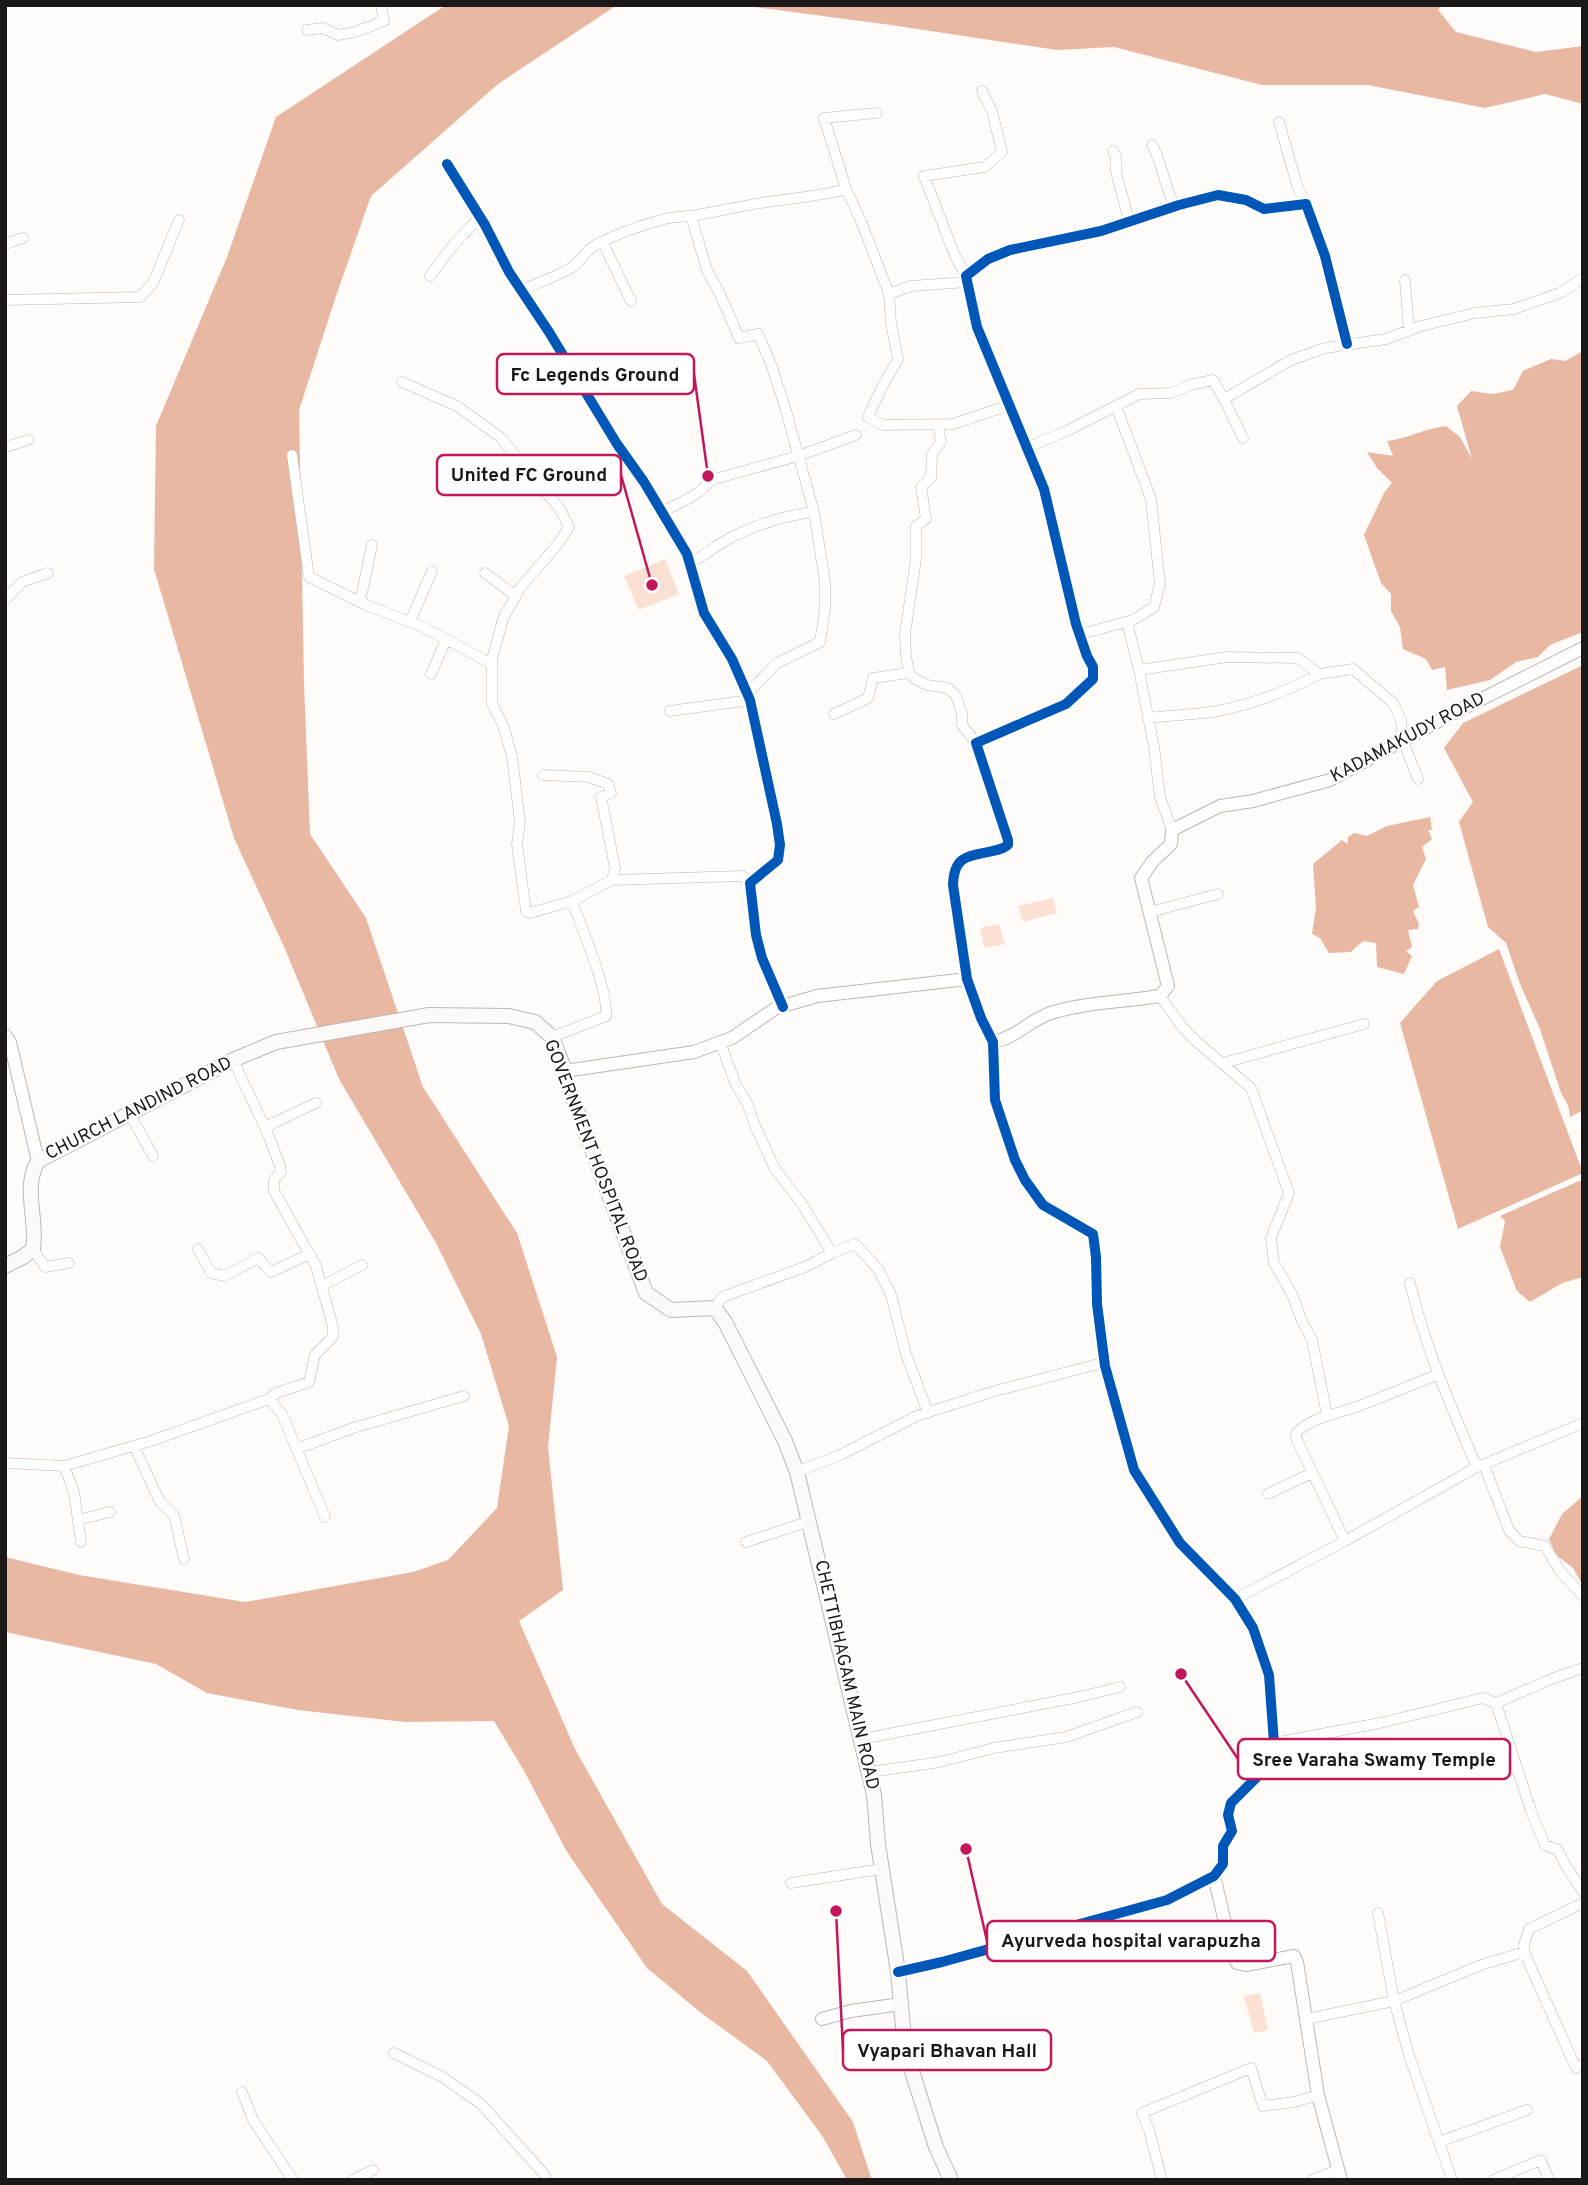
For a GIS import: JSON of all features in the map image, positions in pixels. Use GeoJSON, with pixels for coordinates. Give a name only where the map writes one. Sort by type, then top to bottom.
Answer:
{"type":"FeatureCollection","features":[{"type":"Feature","properties":{"kind":"main road","name":"GOVERNMENT HOSPITAL ROAD"},"geometry":{"type":"LineString","coordinates":[[276,1042],[429,1015],[509,1016],[535,1023],[552,1037],[646,1293],[671,1310],[715,1308]]}},
{"type":"Feature","properties":{"kind":"main road","name":"CHURCH LANDIND ROAD"},"geometry":{"type":"LineString","coordinates":[[33,1249],[30,1180],[38,1161],[233,1060],[276,1042]]}},
{"type":"Feature","properties":{"kind":"main road"},"geometry":{"type":"LineString","coordinates":[[5,1266],[23,1258],[33,1249]]}},
{"type":"Feature","properties":{"kind":"main road","name":"CHETTIBHAGAM MAIN ROAD"},"geometry":{"type":"LineString","coordinates":[[715,1308],[725,1322],[767,1405],[797,1472],[870,1772],[881,1869],[898,1972],[905,2049],[936,2147],[951,2180]]}},
{"type":"Feature","properties":{"kind":"street"},"geometry":{"type":"LineString","coordinates":[[307,30],[323,28],[338,35],[368,28],[384,21],[381,5]]}},
{"type":"Feature","properties":{"kind":"street"},"geometry":{"type":"LineString","coordinates":[[976,743],[1066,704],[1093,680],[1093,667],[1071,605],[1045,489],[977,327],[966,279],[924,176],[985,167],[1002,152],[992,110],[982,91]]}},
{"type":"Feature","properties":{"kind":"street"},"geometry":{"type":"LineString","coordinates":[[877,113],[824,118],[846,189],[873,249],[888,294],[898,359],[868,417],[883,425],[953,424],[1010,405]]}},
{"type":"Feature","properties":{"kind":"street"},"geometry":{"type":"LineString","coordinates":[[1279,122],[1297,185],[1325,256],[1347,344]]}},
{"type":"Feature","properties":{"kind":"street"},"geometry":{"type":"LineString","coordinates":[[1152,145],[1167,192],[1175,206]]}},
{"type":"Feature","properties":{"kind":"street"},"geometry":{"type":"LineString","coordinates":[[1113,150],[1116,156],[1116,173],[1129,221]]}},
{"type":"Feature","properties":{"kind":"street"},"geometry":{"type":"LineString","coordinates":[[447,164],[480,217],[509,272],[662,512],[690,563],[704,613],[732,659],[749,697],[778,824],[780,845],[778,860],[750,883]]}},
{"type":"Feature","properties":{"kind":"street"},"geometry":{"type":"LineString","coordinates":[[522,290],[570,268],[590,249],[634,229],[667,218],[826,195],[846,189]]}},
{"type":"Feature","properties":{"kind":"street"},"geometry":{"type":"LineString","coordinates":[[888,294],[911,286],[966,279],[988,260],[1010,250],[1101,231],[1175,206],[1218,195],[1246,200],[1264,209],[1306,204]]}},
{"type":"Feature","properties":{"kind":"street"},"geometry":{"type":"LineString","coordinates":[[670,711],[749,697],[777,663],[820,642],[825,609],[825,582],[814,512],[771,364],[758,334],[738,338],[707,270],[691,216]]}},
{"type":"Feature","properties":{"kind":"street"},"geometry":{"type":"LineString","coordinates":[[430,276],[454,244],[480,217]]}},
{"type":"Feature","properties":{"kind":"street"},"geometry":{"type":"LineString","coordinates":[[5,300],[140,297],[153,283],[179,220]]}},
{"type":"Feature","properties":{"kind":"street"},"geometry":{"type":"LineString","coordinates":[[5,244],[23,238]]}},
{"type":"Feature","properties":{"kind":"street"},"geometry":{"type":"LineString","coordinates":[[603,243],[631,301]]}},
{"type":"Feature","properties":{"kind":"street"},"geometry":{"type":"LineString","coordinates":[[1224,400],[1291,360],[1325,348],[1386,339],[1475,313],[1514,309],[1560,293],[1583,278]]}},
{"type":"Feature","properties":{"kind":"street"},"geometry":{"type":"LineString","coordinates":[[1405,280],[1409,331]]}},
{"type":"Feature","properties":{"kind":"street"},"geometry":{"type":"LineString","coordinates":[[1028,447],[1139,394],[1171,393],[1213,380],[1243,438]]}},
{"type":"Feature","properties":{"kind":"street"},"geometry":{"type":"LineString","coordinates":[[402,382],[457,406],[500,437],[560,509],[569,527],[520,588],[503,620],[492,664],[492,703],[503,725],[512,756],[520,822],[517,844],[526,911],[530,913],[572,901],[612,880],[742,876],[750,883],[756,935],[762,958],[783,1007]]}},
{"type":"Feature","properties":{"kind":"street"},"geometry":{"type":"LineString","coordinates":[[1081,634],[1127,622],[1154,607],[1160,584],[1151,499],[1116,406]]}},
{"type":"Feature","properties":{"kind":"street"},"geometry":{"type":"LineString","coordinates":[[898,1972],[1161,1903],[1214,1876],[1223,1864],[1223,1846],[1232,1831],[1228,1815],[1231,1803],[1257,1777],[1274,1744],[1269,1675],[1253,1628],[1235,1599],[1180,1544],[1134,1470],[1113,1400],[1106,1362],[1097,1304],[1093,1234],[1043,1205],[1025,1180],[1004,1132],[995,1100],[993,1042],[981,1018],[968,979],[953,870],[962,859],[1003,848],[1008,840],[976,743],[962,725],[962,713],[956,696],[948,688],[927,685],[915,679],[909,673],[906,655],[905,634],[916,558],[916,526],[926,519],[921,487],[931,478],[932,454],[940,442],[938,425]]}},
{"type":"Feature","properties":{"kind":"street"},"geometry":{"type":"LineString","coordinates":[[662,512],[690,499],[711,480],[798,456],[856,435]]}},
{"type":"Feature","properties":{"kind":"street"},"geometry":{"type":"LineString","coordinates":[[5,447],[28,440]]}},
{"type":"Feature","properties":{"kind":"street"},"geometry":{"type":"LineString","coordinates":[[292,455],[309,577],[410,622],[492,664]]}},
{"type":"Feature","properties":{"kind":"street"},"geometry":{"type":"LineString","coordinates":[[690,563],[740,534],[796,514],[814,512]]}},
{"type":"Feature","properties":{"kind":"street"},"geometry":{"type":"LineString","coordinates":[[360,602],[372,545]]}},
{"type":"Feature","properties":{"kind":"street"},"geometry":{"type":"LineString","coordinates":[[410,622],[432,571]]}},
{"type":"Feature","properties":{"kind":"street"},"geometry":{"type":"LineString","coordinates":[[5,600],[22,582],[48,573]]}},
{"type":"Feature","properties":{"kind":"street"},"geometry":{"type":"LineString","coordinates":[[485,573],[516,596]]}},
{"type":"Feature","properties":{"kind":"street"},"geometry":{"type":"LineString","coordinates":[[993,1042],[1004,1040],[1048,1014],[1072,1008],[1160,996],[1168,986],[1142,878],[1153,861],[1171,844],[1172,830],[1160,797],[1139,670],[1127,622]]}},
{"type":"Feature","properties":{"kind":"street"},"geometry":{"type":"LineString","coordinates":[[431,674],[446,640]]}},
{"type":"Feature","properties":{"kind":"street","name":"KADAMAKUDY ROAD"},"geometry":{"type":"LineString","coordinates":[[1172,830],[1220,806],[1253,801],[1330,780],[1583,648]]}},
{"type":"Feature","properties":{"kind":"street"},"geometry":{"type":"LineString","coordinates":[[1139,670],[1227,657],[1298,658],[1320,674]]}},
{"type":"Feature","properties":{"kind":"street"},"geometry":{"type":"LineString","coordinates":[[1148,718],[1216,711],[1247,704],[1284,693],[1320,674],[1353,668],[1393,703],[1401,720],[1403,741],[1418,779]]}},
{"type":"Feature","properties":{"kind":"street"},"geometry":{"type":"LineString","coordinates":[[834,713],[869,698],[873,678],[909,673]]}},
{"type":"Feature","properties":{"kind":"street"},"geometry":{"type":"LineString","coordinates":[[543,775],[589,777],[608,784],[611,793],[601,797],[615,868],[612,880]]}},
{"type":"Feature","properties":{"kind":"street"},"geometry":{"type":"LineString","coordinates":[[1150,912],[1218,894]]}},
{"type":"Feature","properties":{"kind":"street"},"geometry":{"type":"LineString","coordinates":[[552,1037],[606,1016],[607,1006],[572,901]]}},
{"type":"Feature","properties":{"kind":"street"},"geometry":{"type":"LineString","coordinates":[[565,1071],[694,1052],[732,1038],[776,1008],[817,996],[968,979]]}},
{"type":"Feature","properties":{"kind":"street"},"geometry":{"type":"LineString","coordinates":[[1160,996],[1197,1042],[1251,1088],[1289,1193],[1271,1238],[1274,1263],[1292,1294],[1312,1340],[1327,1415]]}},
{"type":"Feature","properties":{"kind":"street"},"geometry":{"type":"LineString","coordinates":[[1223,1063],[1364,1024]]}},
{"type":"Feature","properties":{"kind":"street"},"geometry":{"type":"LineString","coordinates":[[5,1035],[10,1042],[38,1161]]}},
{"type":"Feature","properties":{"kind":"street"},"geometry":{"type":"LineString","coordinates":[[720,1042],[736,1085],[747,1103],[755,1128],[775,1169],[802,1204],[832,1253]]}},
{"type":"Feature","properties":{"kind":"street"},"geometry":{"type":"LineString","coordinates":[[5,1463],[64,1466],[134,1446],[269,1399],[276,1393],[309,1382],[314,1355],[333,1337],[333,1327],[316,1266],[274,1191],[274,1180],[281,1172],[280,1166],[233,1060]]}},
{"type":"Feature","properties":{"kind":"street"},"geometry":{"type":"LineString","coordinates":[[265,1127],[316,1103]]}},
{"type":"Feature","properties":{"kind":"street"},"geometry":{"type":"LineString","coordinates":[[130,1115],[153,1156]]}},
{"type":"Feature","properties":{"kind":"street"},"geometry":{"type":"LineString","coordinates":[[715,1308],[722,1297],[805,1267],[855,1244],[878,1269],[891,1295],[906,1354],[928,1413]]}},
{"type":"Feature","properties":{"kind":"street"},"geometry":{"type":"LineString","coordinates":[[33,1249],[45,1267],[69,1263]]}},
{"type":"Feature","properties":{"kind":"street"},"geometry":{"type":"LineString","coordinates":[[198,1249],[211,1273],[225,1276],[258,1258],[271,1272],[310,1254]]}},
{"type":"Feature","properties":{"kind":"street"},"geometry":{"type":"LineString","coordinates":[[322,1286],[362,1265]]}},
{"type":"Feature","properties":{"kind":"street"},"geometry":{"type":"LineString","coordinates":[[1410,1283],[1437,1375],[1508,1530],[1519,1541],[1545,1546],[1560,1571],[1583,1596]]}},
{"type":"Feature","properties":{"kind":"street"},"geometry":{"type":"LineString","coordinates":[[797,1472],[840,1455],[919,1415],[995,1391],[1106,1362]]}},
{"type":"Feature","properties":{"kind":"street"},"geometry":{"type":"LineString","coordinates":[[1345,1541],[1296,1434],[1299,1429],[1327,1415],[1350,1409],[1437,1375]]}},
{"type":"Feature","properties":{"kind":"street"},"geometry":{"type":"LineString","coordinates":[[296,1448],[352,1428],[464,1396]]}},
{"type":"Feature","properties":{"kind":"street"},"geometry":{"type":"LineString","coordinates":[[269,1399],[282,1414],[325,1517]]}},
{"type":"Feature","properties":{"kind":"street"},"geometry":{"type":"LineString","coordinates":[[1235,1599],[1480,1466],[1583,1423]]}},
{"type":"Feature","properties":{"kind":"street"},"geometry":{"type":"LineString","coordinates":[[134,1446],[160,1502],[174,1515],[184,1559]]}},
{"type":"Feature","properties":{"kind":"street"},"geometry":{"type":"LineString","coordinates":[[64,1466],[74,1492],[81,1542]]}},
{"type":"Feature","properties":{"kind":"street"},"geometry":{"type":"LineString","coordinates":[[1268,1494],[1312,1473]]}},
{"type":"Feature","properties":{"kind":"street"},"geometry":{"type":"LineString","coordinates":[[78,1520],[110,1512]]}},
{"type":"Feature","properties":{"kind":"street"},"geometry":{"type":"LineString","coordinates":[[746,1542],[810,1521]]}},
{"type":"Feature","properties":{"kind":"street"},"geometry":{"type":"LineString","coordinates":[[1274,1744],[1380,1723],[1483,1698],[1496,1703],[1583,1668]]}},
{"type":"Feature","properties":{"kind":"street"},"geometry":{"type":"LineString","coordinates":[[862,1739],[1121,1687]]}},
{"type":"Feature","properties":{"kind":"street"},"geometry":{"type":"LineString","coordinates":[[1496,1703],[1531,1811],[1545,1845],[1558,1850],[1583,1892]]}},
{"type":"Feature","properties":{"kind":"street"},"geometry":{"type":"LineString","coordinates":[[870,1772],[940,1762],[994,1748],[1066,1737],[1137,1712]]}},
{"type":"Feature","properties":{"kind":"street"},"geometry":{"type":"LineString","coordinates":[[791,1883],[881,1869]]}},
{"type":"Feature","properties":{"kind":"street"},"geometry":{"type":"LineString","coordinates":[[1214,1876],[1237,1963],[1246,1965],[1294,1956],[1297,1962],[1318,2095],[1339,2175],[1312,2180]]}},
{"type":"Feature","properties":{"kind":"street"},"geometry":{"type":"LineString","coordinates":[[1583,1903],[1529,1929],[1524,1945],[1524,1952],[1576,2068],[1583,2064]]}},
{"type":"Feature","properties":{"kind":"street"},"geometry":{"type":"LineString","coordinates":[[1378,1913],[1394,2001],[1409,2055],[1452,2180]]}},
{"type":"Feature","properties":{"kind":"street"},"geometry":{"type":"LineString","coordinates":[[1306,2019],[1394,2001],[1480,1965],[1524,1952]]}},
{"type":"Feature","properties":{"kind":"street"},"geometry":{"type":"LineString","coordinates":[[822,2019],[852,2011],[901,2004]]}},
{"type":"Feature","properties":{"kind":"street"},"geometry":{"type":"LineString","coordinates":[[394,2053],[441,2076],[481,2104],[545,2175],[546,2180]]}},
{"type":"Feature","properties":{"kind":"street"},"geometry":{"type":"LineString","coordinates":[[1162,2180],[1142,2113],[1251,2068],[1263,2106],[1318,2095]]}},
{"type":"Feature","properties":{"kind":"street"},"geometry":{"type":"LineString","coordinates":[[242,2092],[253,2120],[293,2180]]}},
{"type":"Feature","properties":{"kind":"street"},"geometry":{"type":"LineString","coordinates":[[1438,2142],[1527,2110]]}},
{"type":"Feature","properties":{"kind":"street"},"geometry":{"type":"LineString","coordinates":[[1493,2180],[1541,2160],[1549,2180]]}},
{"type":"Feature","properties":{"kind":"street"},"geometry":{"type":"LineString","coordinates":[[353,2180],[373,2170]]}},
{"type":"Feature","properties":{"kind":"shaded area"},"geometry":{"type":"Polygon","coordinates":[[[446,5],[617,5],[498,84],[371,196],[299,410],[310,834],[366,918],[423,1087],[517,1233],[557,1357],[548,1447],[563,1590],[519,1621],[575,1749],[662,1904],[747,1971],[853,2122],[872,2180],[847,2180],[823,2137],[767,2061],[700,2012],[647,1968],[567,1852],[494,1721],[405,1722],[298,1710],[207,1693],[156,1664],[5,1632],[5,1557],[79,1575],[245,1602],[413,1572],[448,1560],[497,1508],[509,1426],[481,1334],[436,1243],[339,1079],[285,949],[234,838],[154,569],[156,426],[227,257],[276,117],[446,5]]]}},
{"type":"Feature","properties":{"kind":"shaded area"},"geometry":{"type":"Polygon","coordinates":[[[739,5],[1442,5],[1438,10],[1456,32],[1536,52],[1583,46],[1583,104],[1545,94],[1485,108],[1368,85],[1262,85],[1114,47],[1057,50],[739,5]]]}},
{"type":"Feature","properties":{"kind":"shaded area"},"geometry":{"type":"Polygon","coordinates":[[[1583,351],[1583,632],[1550,645],[1538,657],[1516,662],[1490,680],[1447,690],[1445,667],[1432,670],[1426,659],[1403,649],[1400,627],[1391,611],[1391,594],[1381,583],[1364,535],[1384,493],[1392,483],[1377,468],[1367,452],[1393,456],[1387,441],[1446,426],[1460,437],[1472,459],[1457,406],[1471,391],[1492,394],[1513,390],[1523,371],[1551,359],[1565,361],[1583,351]]]}},
{"type":"Feature","properties":{"kind":"shaded area"},"geometry":{"type":"Polygon","coordinates":[[[665,559],[679,594],[639,610],[624,576],[665,559]]]}},
{"type":"Feature","properties":{"kind":"shaded area"},"geometry":{"type":"Polygon","coordinates":[[[1583,665],[1583,1110],[1570,1117],[1568,1105],[1561,1093],[1540,1029],[1506,943],[1488,927],[1459,822],[1473,802],[1444,748],[1463,723],[1583,665]]]}},
{"type":"Feature","properties":{"kind":"shaded area"},"geometry":{"type":"Polygon","coordinates":[[[1430,817],[1432,830],[1428,830],[1432,839],[1422,847],[1426,859],[1413,885],[1419,907],[1413,911],[1419,924],[1418,929],[1408,930],[1412,947],[1406,951],[1412,956],[1404,974],[1377,967],[1376,943],[1363,941],[1351,952],[1329,953],[1320,938],[1312,934],[1316,908],[1313,864],[1342,840],[1348,844],[1348,837],[1354,833],[1367,836],[1387,826],[1430,817]]]}},
{"type":"Feature","properties":{"kind":"shaded area"},"geometry":{"type":"Polygon","coordinates":[[[1053,898],[1057,913],[1023,922],[1018,906],[1053,898]]]}},
{"type":"Feature","properties":{"kind":"shaded area"},"geometry":{"type":"Polygon","coordinates":[[[999,924],[1005,944],[984,948],[980,928],[999,924]]]}},
{"type":"Feature","properties":{"kind":"shaded area"},"geometry":{"type":"Polygon","coordinates":[[[1499,949],[1583,1173],[1458,1229],[1400,1023],[1437,981],[1499,949]]]}},
{"type":"Feature","properties":{"kind":"shaded area"},"geometry":{"type":"Polygon","coordinates":[[[1583,1181],[1583,1277],[1562,1283],[1530,1302],[1517,1291],[1500,1247],[1505,1221],[1500,1216],[1583,1181]]]}},
{"type":"Feature","properties":{"kind":"shaded area"},"geometry":{"type":"Polygon","coordinates":[[[1583,1496],[1583,1586],[1573,1568],[1556,1555],[1549,1539],[1562,1514],[1583,1496]]]}},
{"type":"Feature","properties":{"kind":"shaded area"},"geometry":{"type":"Polygon","coordinates":[[[1260,1993],[1268,2030],[1254,2033],[1244,1996],[1260,1993]]]}},
{"type":"Feature","properties":{"kind":"cycle path"},"geometry":{"type":"LineString","coordinates":[[447,164],[485,225],[509,272],[687,554],[704,613],[732,659],[750,700],[780,845],[778,860],[750,883],[756,935],[762,958],[783,1007]]}},
{"type":"Feature","properties":{"kind":"cycle path"},"geometry":{"type":"LineString","coordinates":[[898,1972],[1167,1900],[1214,1876],[1223,1864],[1223,1846],[1232,1831],[1228,1815],[1231,1803],[1257,1777],[1274,1743],[1269,1675],[1253,1628],[1235,1599],[1180,1543],[1134,1470],[1105,1366],[1097,1304],[1093,1234],[1043,1205],[1015,1160],[995,1100],[993,1042],[967,979],[953,885],[954,873],[962,860],[1008,845],[976,743],[1066,704],[1093,679],[1093,667],[1076,624],[1044,489],[977,327],[966,276],[988,259],[1010,250],[1101,231],[1218,195],[1246,200],[1264,209],[1306,204],[1325,256],[1347,344]]}},
{"type":"Feature","properties":{"kind":"place","name":"Fc Legends Ground"},"geometry":{"type":"Point","coordinates":[708,476]}},
{"type":"Feature","properties":{"kind":"place","name":"United FC Ground"},"geometry":{"type":"Point","coordinates":[652,585]}},
{"type":"Feature","properties":{"kind":"place","name":"Sree Varaha Swamy Temple"},"geometry":{"type":"Point","coordinates":[1181,1674]}},
{"type":"Feature","properties":{"kind":"place","name":"Ayurveda hospital varapuzha"},"geometry":{"type":"Point","coordinates":[966,1849]}},
{"type":"Feature","properties":{"kind":"place","name":"Vyapari Bhavan Hall"},"geometry":{"type":"Point","coordinates":[836,1911]}}]}
